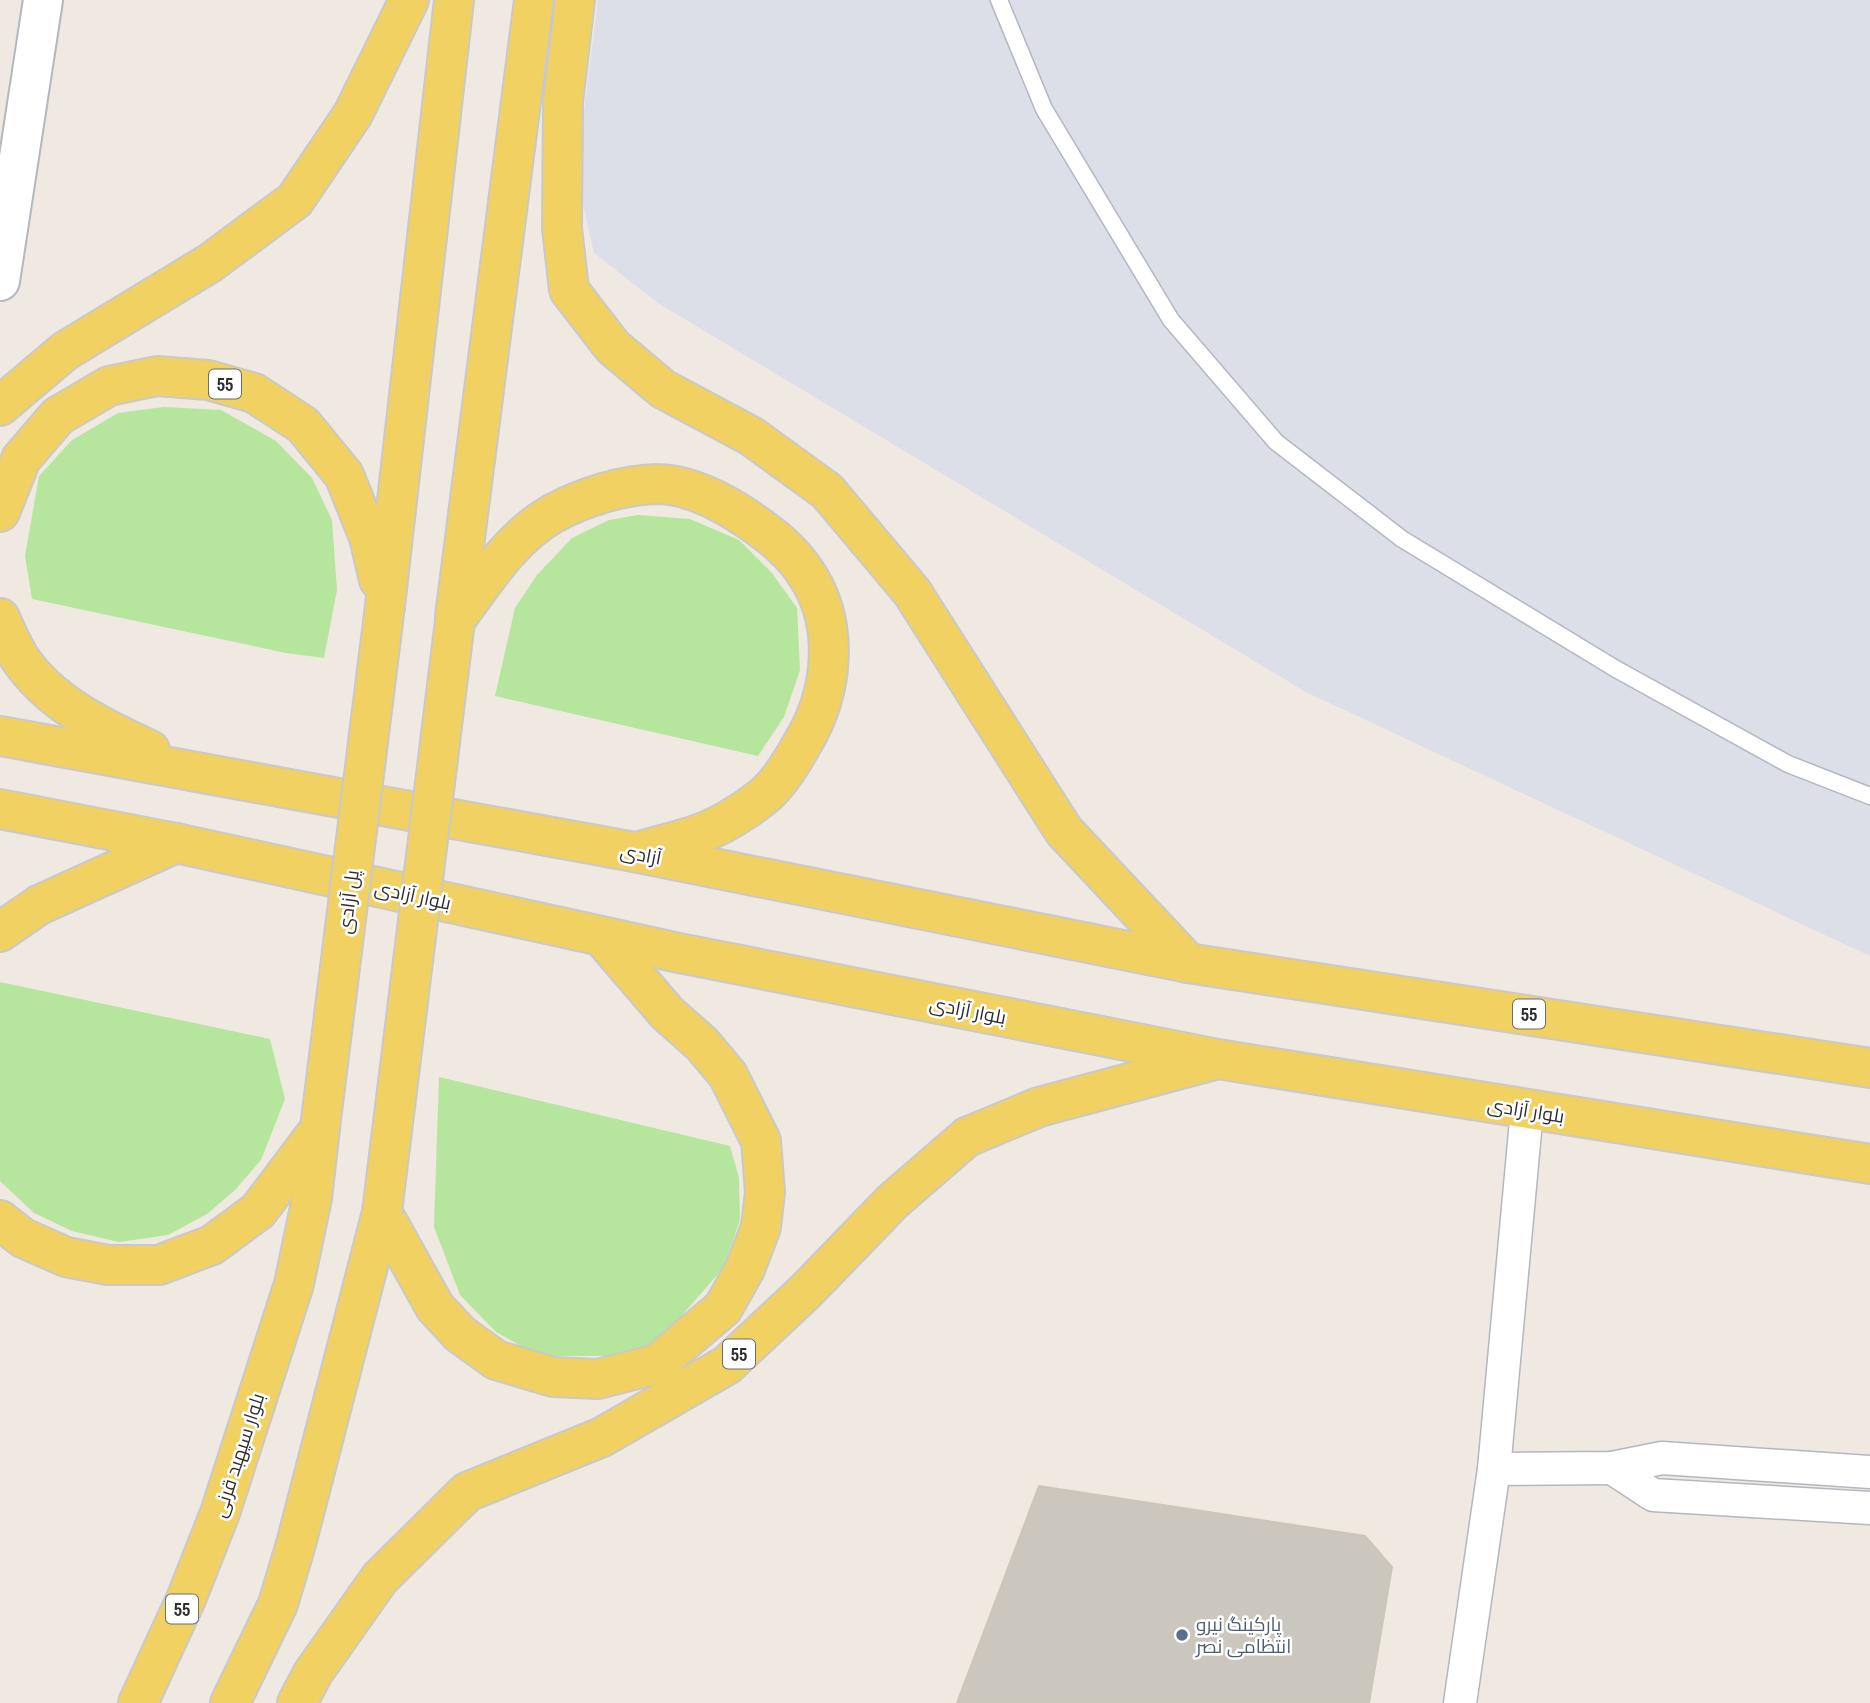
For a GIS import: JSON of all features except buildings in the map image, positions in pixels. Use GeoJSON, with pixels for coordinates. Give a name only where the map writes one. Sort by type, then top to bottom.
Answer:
{"type":"FeatureCollection","features":[{"type":"Feature","properties":{"kind":"main road"},"geometry":{"type":"LineString","coordinates":[[0,406],[65,351],[210,263],[295,200],[353,114],[409,0]]}},
{"type":"Feature","properties":{"kind":"main road","name":"پل آزادی"},"geometry":{"type":"LineString","coordinates":[[312,1198],[454,0]]}},
{"type":"Feature","properties":{"kind":"main road"},"geometry":{"type":"LineString","coordinates":[[230,1703],[278,1604],[382,1212],[534,0]]}},
{"type":"Feature","properties":{"kind":"main road"},"geometry":{"type":"LineString","coordinates":[[575,0],[563,102],[562,228],[569,290],[613,347],[663,389],[751,436],[827,491],[912,592],[1064,831],[1188,962]]}},
{"type":"Feature","properties":{"kind":"main road","name":"55"},"geometry":{"type":"LineString","coordinates":[[0,512],[21,459],[58,416],[109,386],[157,376],[208,380],[254,393],[303,425],[344,475],[369,537],[384,606]]}},
{"type":"Feature","properties":{"kind":"main road"},"geometry":{"type":"LineString","coordinates":[[455,621],[495,565],[553,514],[590,496],[628,488],[656,484],[687,488],[717,499],[783,546],[804,570],[823,608],[830,654],[824,694],[812,727],[789,766],[765,795],[712,829],[634,852]]}},
{"type":"Feature","properties":{"kind":"main road","name":"55"},"geometry":{"type":"LineString","coordinates":[[0,618],[20,658],[53,695],[102,728],[199,772]]}},
{"type":"Feature","properties":{"kind":"main road","name":"آزادی"},"geometry":{"type":"LineString","coordinates":[[0,736],[634,852],[1188,962]]}},
{"type":"Feature","properties":{"kind":"main road","name":"بلوار آزادی"},"geometry":{"type":"LineString","coordinates":[[0,809],[176,843],[601,936],[1218,1059],[1870,1164]]}},
{"type":"Feature","properties":{"kind":"main road"},"geometry":{"type":"LineString","coordinates":[[0,932],[39,905],[176,843]]}},
{"type":"Feature","properties":{"kind":"main road"},"geometry":{"type":"LineString","coordinates":[[382,1212],[435,1307],[460,1334],[496,1360],[553,1377],[598,1379],[657,1364],[723,1308],[745,1269],[761,1227],[765,1192],[761,1141],[728,1075],[702,1044],[667,1013],[601,936]]}},
{"type":"Feature","properties":{"kind":"main road","name":"55"},"geometry":{"type":"LineString","coordinates":[[1188,962],[1870,1068]]}},
{"type":"Feature","properties":{"kind":"main road","name":"55"},"geometry":{"type":"LineString","coordinates":[[297,1703],[313,1672],[380,1578],[467,1492],[602,1437],[727,1365],[806,1291],[892,1202],[967,1137],[1039,1107],[1218,1059]]}},
{"type":"Feature","properties":{"kind":"main road"},"geometry":{"type":"LineString","coordinates":[[0,1220],[23,1238],[66,1257],[108,1265],[159,1265],[212,1245],[258,1211],[320,1128]]}},
{"type":"Feature","properties":{"kind":"main road","name":"بلوار سپهبد قرنی"},"geometry":{"type":"LineString","coordinates":[[138,1703],[186,1599],[220,1513],[294,1284],[312,1198]]}},
{"type":"Feature","properties":{"kind":"street"},"geometry":{"type":"LineString","coordinates":[[0,281],[43,0]]}},
{"type":"Feature","properties":{"kind":"street"},"geometry":{"type":"LineString","coordinates":[[1460,1703],[1493,1469],[1527,1110]]}},
{"type":"Feature","properties":{"kind":"street"},"geometry":{"type":"LineString","coordinates":[[1493,1469],[1612,1468],[1662,1458],[1870,1472]]}},
{"type":"Feature","properties":{"kind":"street"},"geometry":{"type":"LineString","coordinates":[[1612,1468],[1653,1495],[1870,1508]]}},
{"type":"Feature","properties":{"kind":"lane"},"geometry":{"type":"LineString","coordinates":[[999,0],[1044,109],[1171,320],[1276,442],[1402,539],[1616,669],[1788,764],[1870,796]]}},
{"type":"Feature","properties":{"kind":"shaded area"},"geometry":{"type":"Polygon","coordinates":[[[598,0],[1870,0],[1870,956],[1306,692],[658,303],[594,253],[576,174],[598,0]]]}},
{"type":"Feature","properties":{"kind":"green space"},"geometry":{"type":"Polygon","coordinates":[[[164,407],[221,410],[276,441],[312,478],[332,520],[337,590],[324,658],[286,653],[32,599],[25,556],[39,476],[72,440],[118,413],[164,407]]]}},
{"type":"Feature","properties":{"kind":"green space"},"geometry":{"type":"Polygon","coordinates":[[[638,515],[690,519],[739,540],[772,573],[797,608],[800,670],[784,717],[758,756],[495,696],[515,608],[537,575],[572,538],[609,520],[638,515]]]}},
{"type":"Feature","properties":{"kind":"green space"},"geometry":{"type":"Polygon","coordinates":[[[0,982],[270,1039],[285,1099],[261,1160],[235,1190],[207,1214],[168,1235],[119,1242],[72,1231],[34,1213],[0,1181],[0,982]]]}},
{"type":"Feature","properties":{"kind":"green space"},"geometry":{"type":"Polygon","coordinates":[[[439,1077],[730,1146],[739,1178],[740,1220],[724,1267],[678,1320],[648,1346],[616,1356],[539,1356],[496,1332],[460,1295],[434,1227],[439,1077]]]}},
{"type":"Feature","properties":{"kind":"place","name":"پارکینگ نیرو انتظامی نصر"},"geometry":{"type":"Point","coordinates":[1182,1635]}}]}
